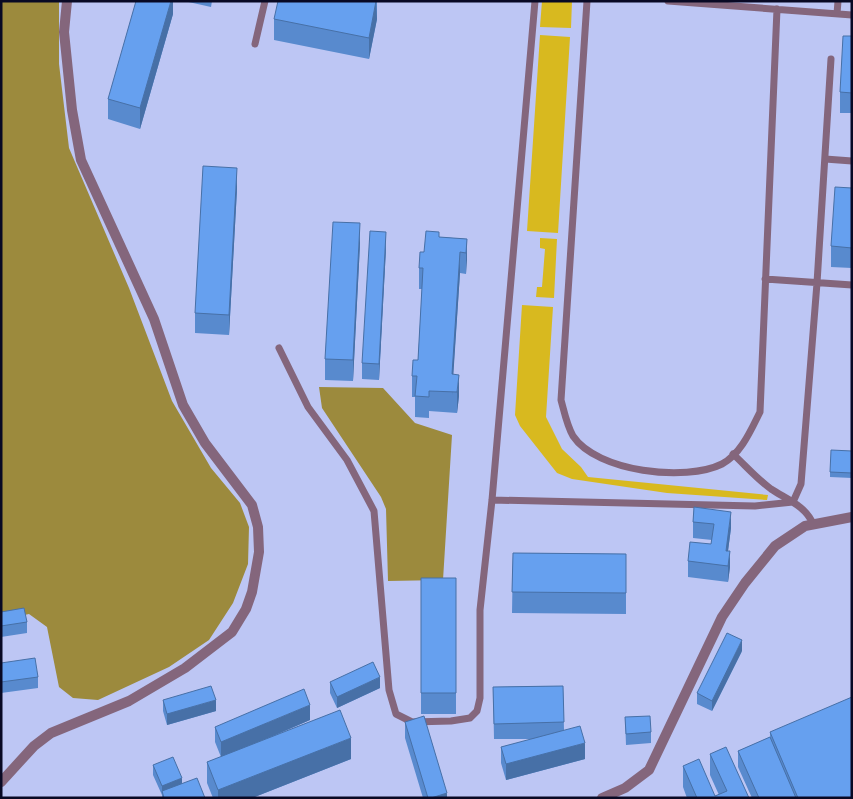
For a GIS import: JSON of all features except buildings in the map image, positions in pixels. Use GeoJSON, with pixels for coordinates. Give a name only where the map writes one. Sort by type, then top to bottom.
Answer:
{"type":"FeatureCollection","features":[{"type":"Feature","properties":{"kind":"street"},"geometry":{"type":"LineString","coordinates":[[1,782],[34,746],[51,732],[129,701],[185,668],[232,632],[246,610],[252,592],[259,552],[258,527],[252,505],[205,443],[183,405],[154,319],[81,160],[72,110],[64,32],[67,1]]}},
{"type":"Feature","properties":{"kind":"street"},"geometry":{"type":"LineString","coordinates":[[602,798],[625,788],[649,770],[722,617],[745,583],[775,546],[804,526],[852,517]]}},
{"type":"Feature","properties":{"kind":"lane"},"geometry":{"type":"LineString","coordinates":[[255,44],[265,1]]}},
{"type":"Feature","properties":{"kind":"lane"},"geometry":{"type":"LineString","coordinates":[[279,348],[308,407],[347,460],[374,511],[389,690],[396,714],[412,722],[451,721],[470,718],[477,711],[480,698],[480,610],[492,500],[535,1]]}},
{"type":"Feature","properties":{"kind":"lane"},"geometry":{"type":"LineString","coordinates":[[588,1],[560,400],[573,436],[593,454],[625,468],[687,473],[723,463],[744,443],[760,412],[777,10]]}},
{"type":"Feature","properties":{"kind":"lane"},"geometry":{"type":"LineString","coordinates":[[668,1],[852,14]]}},
{"type":"Feature","properties":{"kind":"lane"},"geometry":{"type":"LineString","coordinates":[[837,14],[838,1]]}},
{"type":"Feature","properties":{"kind":"lane"},"geometry":{"type":"LineString","coordinates":[[793,502],[801,484],[817,283],[831,59]]}},
{"type":"Feature","properties":{"kind":"lane"},"geometry":{"type":"LineString","coordinates":[[825,160],[852,161]]}},
{"type":"Feature","properties":{"kind":"lane"},"geometry":{"type":"LineString","coordinates":[[765,279],[852,285]]}},
{"type":"Feature","properties":{"kind":"lane"},"geometry":{"type":"LineString","coordinates":[[733,454],[770,488],[793,502],[810,516],[813,524]]}},
{"type":"Feature","properties":{"kind":"lane"},"geometry":{"type":"LineString","coordinates":[[492,500],[755,506],[793,502]]}},
{"type":"Feature","properties":{"kind":"shaded area"},"geometry":{"type":"Polygon","coordinates":[[[1,1],[59,1],[59,64],[69,148],[129,288],[172,401],[211,468],[240,503],[249,527],[248,564],[233,603],[209,640],[169,667],[98,700],[73,698],[59,687],[47,627],[29,614],[1,620],[1,1]]]}},
{"type":"Feature","properties":{"kind":"shaded area"},"geometry":{"type":"Polygon","coordinates":[[[542,1],[572,1],[571,28],[540,27],[542,1]]]}},
{"type":"Feature","properties":{"kind":"shaded area"},"geometry":{"type":"Polygon","coordinates":[[[540,35],[570,37],[558,233],[527,231],[540,35]]]}},
{"type":"Feature","properties":{"kind":"shaded area"},"geometry":{"type":"Polygon","coordinates":[[[540,238],[557,239],[554,298],[536,297],[537,287],[542,287],[545,249],[540,248],[540,238]]]}},
{"type":"Feature","properties":{"kind":"shaded area"},"geometry":{"type":"Polygon","coordinates":[[[522,305],[553,307],[546,417],[562,449],[581,467],[588,477],[768,495],[767,500],[667,493],[572,479],[557,473],[520,426],[515,415],[522,305]]]}},
{"type":"Feature","properties":{"kind":"shaded area"},"geometry":{"type":"Polygon","coordinates":[[[319,387],[383,388],[415,423],[452,435],[443,580],[388,581],[386,509],[381,497],[322,408],[319,387]]]}}]}
